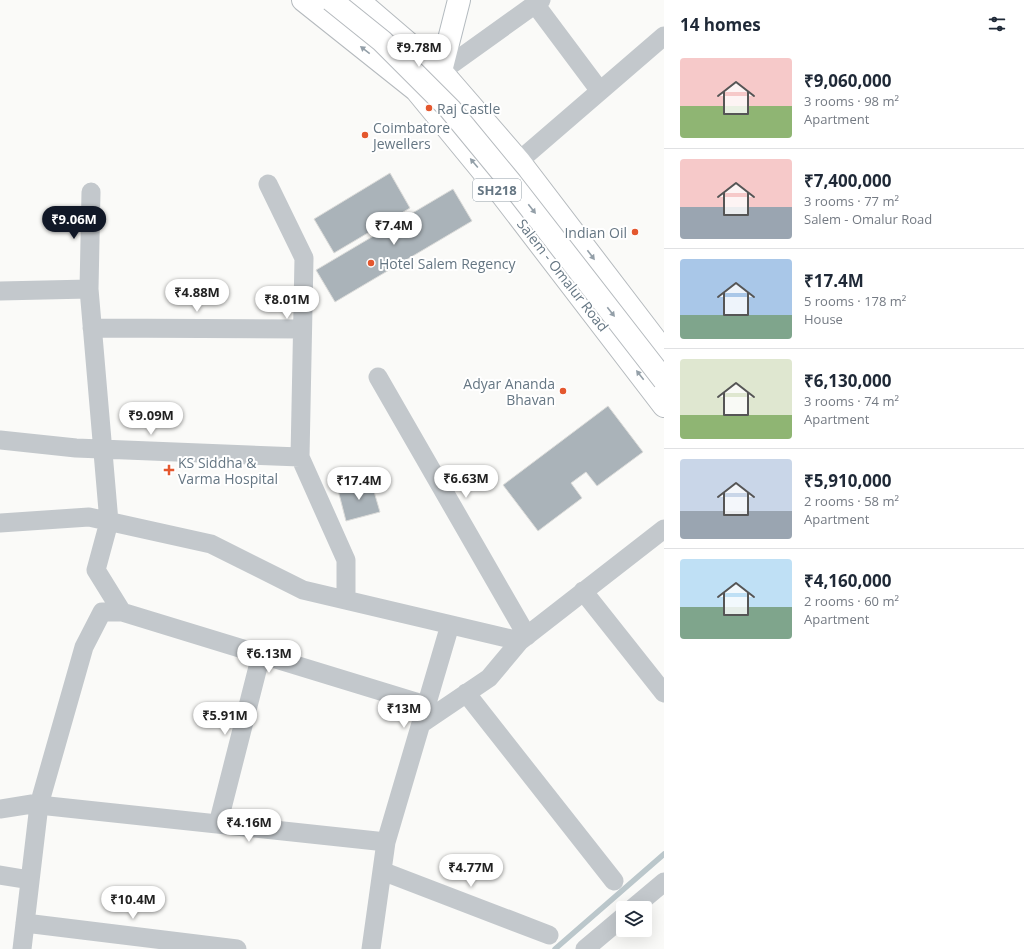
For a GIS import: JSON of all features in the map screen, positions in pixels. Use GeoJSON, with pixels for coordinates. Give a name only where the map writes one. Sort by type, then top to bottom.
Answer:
{"type":"FeatureCollection","features":[{"type":"Feature","properties":{"kind":"main road","name":"Salem - Omalur Road"},"geometry":{"type":"LineString","coordinates":[[303,0],[416,90],[503,196],[664,406]]}},
{"type":"Feature","properties":{"kind":"main road","name":"SH218"},"geometry":{"type":"LineString","coordinates":[[331,0],[382,41],[450,109],[511,183],[664,380]]}},
{"type":"Feature","properties":{"kind":"main road"},"geometry":{"type":"LineString","coordinates":[[358,0],[441,71],[519,161],[664,351]]}},
{"type":"Feature","properties":{"kind":"main road"},"geometry":{"type":"LineString","coordinates":[[441,71],[460,0]]}},
{"type":"Feature","properties":{"kind":"street"},"geometry":{"type":"LineString","coordinates":[[416,90],[538,2],[600,91]]}},
{"type":"Feature","properties":{"kind":"street"},"geometry":{"type":"LineString","coordinates":[[519,161],[664,36]]}},
{"type":"Feature","properties":{"kind":"street"},"geometry":{"type":"LineString","coordinates":[[268,184],[304,258],[300,457],[346,560],[346,600]]}},
{"type":"Feature","properties":{"kind":"street"},"geometry":{"type":"LineString","coordinates":[[91,192],[89,289],[104,449],[109,522],[96,570],[122,612]]}},
{"type":"Feature","properties":{"kind":"street"},"geometry":{"type":"LineString","coordinates":[[0,291],[89,289]]}},
{"type":"Feature","properties":{"kind":"street"},"geometry":{"type":"LineString","coordinates":[[92,328],[302,329]]}},
{"type":"Feature","properties":{"kind":"street"},"geometry":{"type":"LineString","coordinates":[[378,377],[523,639]]}},
{"type":"Feature","properties":{"kind":"street"},"geometry":{"type":"LineString","coordinates":[[0,440],[76,448],[300,457]]}},
{"type":"Feature","properties":{"kind":"street"},"geometry":{"type":"LineString","coordinates":[[0,523],[88,517],[210,544],[303,590],[450,625],[523,639]]}},
{"type":"Feature","properties":{"kind":"street"},"geometry":{"type":"LineString","coordinates":[[421,724],[489,678],[523,639],[664,529]]}},
{"type":"Feature","properties":{"kind":"street"},"geometry":{"type":"LineString","coordinates":[[583,591],[664,693]]}},
{"type":"Feature","properties":{"kind":"street"},"geometry":{"type":"LineString","coordinates":[[22,949],[39,805],[84,647],[102,612],[122,612],[426,705]]}},
{"type":"Feature","properties":{"kind":"street"},"geometry":{"type":"LineString","coordinates":[[371,949],[386,842],[450,625]]}},
{"type":"Feature","properties":{"kind":"street"},"geometry":{"type":"LineString","coordinates":[[218,824],[261,655]]}},
{"type":"Feature","properties":{"kind":"street"},"geometry":{"type":"LineString","coordinates":[[466,693],[614,881]]}},
{"type":"Feature","properties":{"kind":"street"},"geometry":{"type":"LineString","coordinates":[[0,809],[32,804],[386,842]]}},
{"type":"Feature","properties":{"kind":"street"},"geometry":{"type":"LineString","coordinates":[[382,871],[549,934]]}},
{"type":"Feature","properties":{"kind":"street"},"geometry":{"type":"LineString","coordinates":[[0,875],[30,880]]}},
{"type":"Feature","properties":{"kind":"street"},"geometry":{"type":"LineString","coordinates":[[642,901],[664,882]]}},
{"type":"Feature","properties":{"kind":"street"},"geometry":{"type":"LineString","coordinates":[[25,923],[237,949]]}},
{"type":"Feature","properties":{"kind":"street"},"geometry":{"type":"LineString","coordinates":[[585,949],[616,923]]}},
{"type":"Feature","properties":{"kind":"street"},"geometry":{"type":"LineString","coordinates":[[608,930],[608,949]]}},
{"type":"Feature","properties":{"kind":"building"},"geometry":{"type":"Polygon","coordinates":[[[390,173],[410,208],[334,253],[314,219],[390,173]]]}},
{"type":"Feature","properties":{"kind":"building"},"geometry":{"type":"Polygon","coordinates":[[[453,189],[472,221],[335,302],[316,270],[453,189]]]}},
{"type":"Feature","properties":{"kind":"building"},"geometry":{"type":"Polygon","coordinates":[[[608,406],[643,452],[597,486],[586,472],[571,483],[582,498],[538,531],[503,485],[608,406]]]}},
{"type":"Feature","properties":{"kind":"building"},"geometry":{"type":"Polygon","coordinates":[[[371,481],[380,512],[346,521],[338,490],[371,481]]]}},
{"type":"Feature","properties":{"kind":"waterway"},"geometry":{"type":"LineString","coordinates":[[555,949],[664,854]]}},
{"type":"Feature","properties":{"kind":"place","name":"Raj Castle"},"geometry":{"type":"Point","coordinates":[429,108]}},
{"type":"Feature","properties":{"kind":"place","name":"Coimbatore Jewellers"},"geometry":{"type":"Point","coordinates":[365,135]}},
{"type":"Feature","properties":{"kind":"place","name":"Indian Oil"},"geometry":{"type":"Point","coordinates":[635,232]}},
{"type":"Feature","properties":{"kind":"place","name":"Hotel Salem Regency"},"geometry":{"type":"Point","coordinates":[371,263]}},
{"type":"Feature","properties":{"kind":"place","name":"Adyar Ananda Bhavan"},"geometry":{"type":"Point","coordinates":[563,391]}},
{"type":"Feature","properties":{"kind":"place","name":"KS Siddha & Varma Hospital"},"geometry":{"type":"Point","coordinates":[169,470]}}]}
